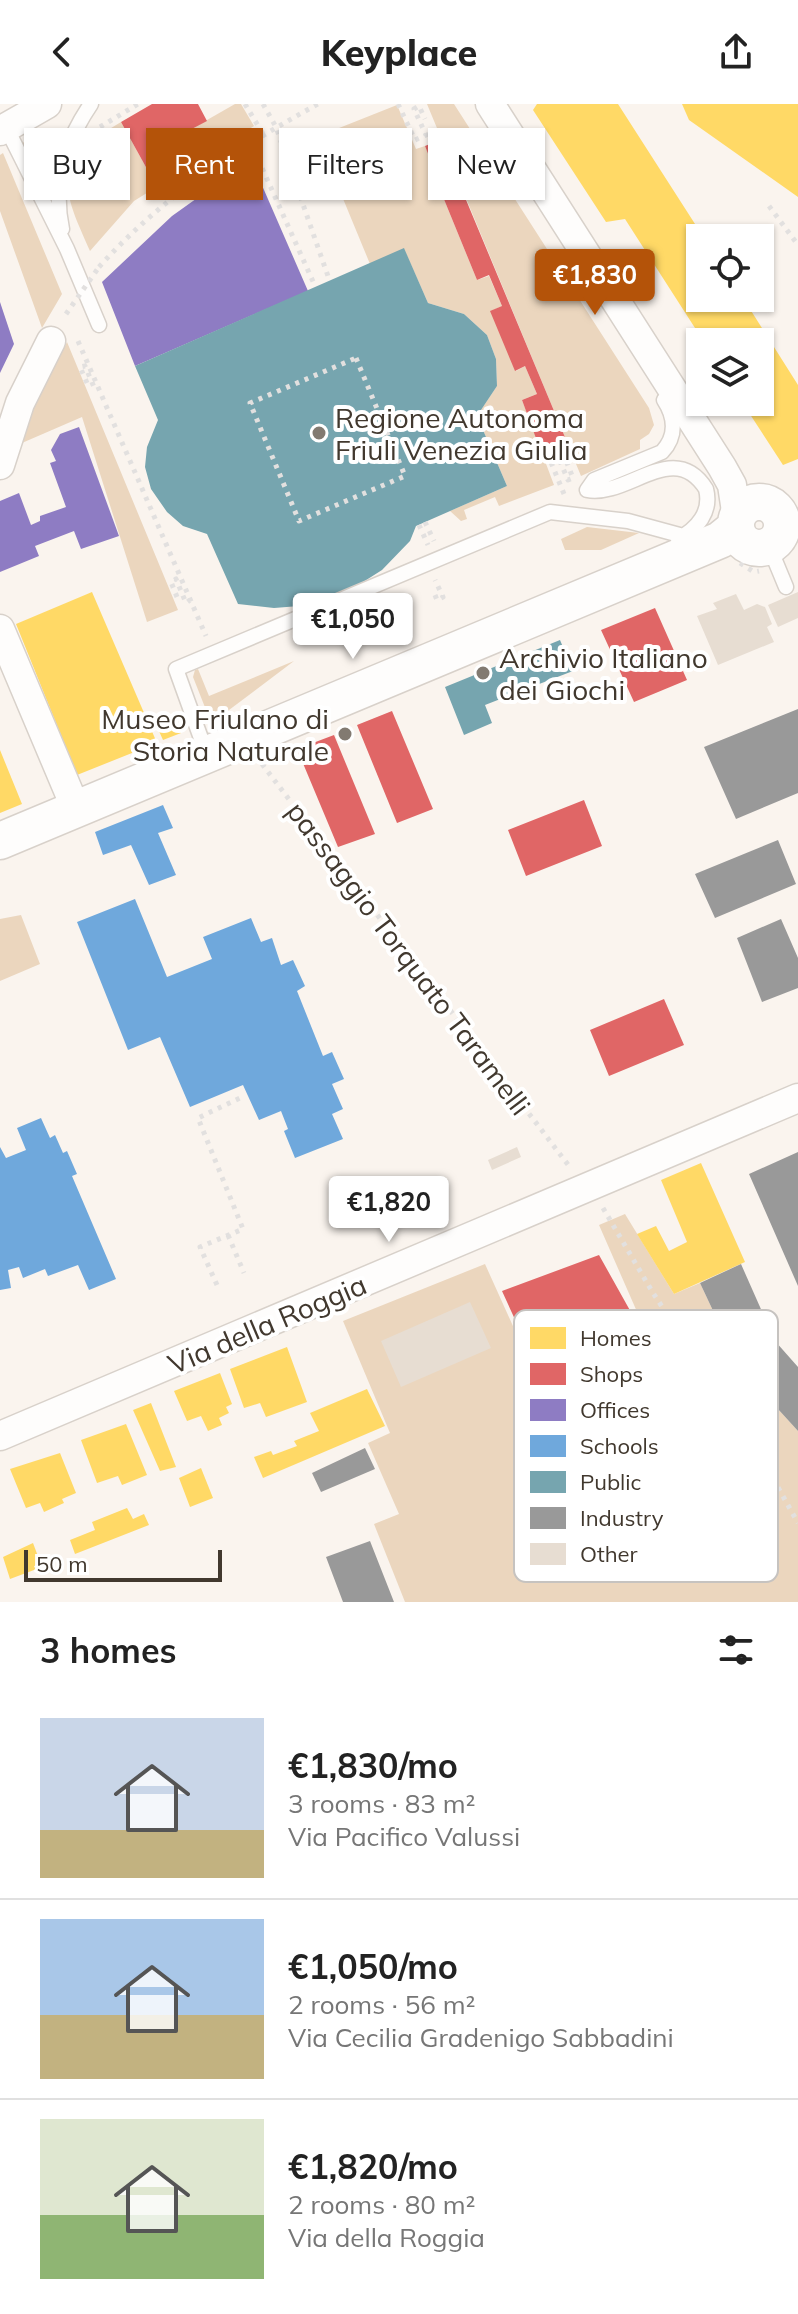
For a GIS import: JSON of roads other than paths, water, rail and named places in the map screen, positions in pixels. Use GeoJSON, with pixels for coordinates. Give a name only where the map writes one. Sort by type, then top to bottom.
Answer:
{"type":"FeatureCollection","features":[{"type":"Feature","properties":{"kind":"street"},"geometry":{"type":"LineString","coordinates":[[3,129],[47,104]]}},
{"type":"Feature","properties":{"kind":"street"},"geometry":{"type":"LineString","coordinates":[[0,841],[207,755],[717,531],[732,485],[490,104]]}},
{"type":"Feature","properties":{"kind":"street"},"geometry":{"type":"LineString","coordinates":[[0,465],[20,403],[51,341]]}},
{"type":"Feature","properties":{"kind":"street"},"geometry":{"type":"LineString","coordinates":[[717,531],[747,545],[782,524]]}},
{"type":"Feature","properties":{"kind":"street"},"geometry":{"type":"LineString","coordinates":[[0,629],[76,809]]}},
{"type":"Feature","properties":{"kind":"street","name":"Via della Roggia"},"geometry":{"type":"LineString","coordinates":[[0,1436],[798,1098]]}},
{"type":"Feature","properties":{"kind":"lane"},"geometry":{"type":"LineString","coordinates":[[77,128],[91,104]]}},
{"type":"Feature","properties":{"kind":"lane"},"geometry":{"type":"LineString","coordinates":[[3,129],[23,161],[67,249],[99,325]]}},
{"type":"Feature","properties":{"kind":"lane"},"geometry":{"type":"LineString","coordinates":[[60,200],[67,249]]}},
{"type":"Feature","properties":{"kind":"lane"},"geometry":{"type":"LineString","coordinates":[[654,359],[650,378],[670,408],[674,424],[670,444],[662,452],[594,480],[587,490],[600,492],[672,466],[703,464],[722,467]]}},
{"type":"Feature","properties":{"kind":"lane"},"geometry":{"type":"LineString","coordinates":[[672,466],[697,478],[708,497],[700,522],[717,531]]}},
{"type":"Feature","properties":{"kind":"lane"},"geometry":{"type":"LineString","coordinates":[[207,755],[176,669],[550,512],[590,514],[717,531]]}},
{"type":"Feature","properties":{"kind":"lane"},"geometry":{"type":"LineString","coordinates":[[782,524],[786,587]]}},
{"type":"Feature","properties":{"kind":"lane"},"geometry":{"type":"LineString","coordinates":[[657,548],[717,531]]}},
{"type":"Feature","properties":{"kind":"place","name":"Regione Autonoma Friuli Venezia Giulia"},"geometry":{"type":"Point","coordinates":[319,433]}},
{"type":"Feature","properties":{"kind":"place","name":"Archivio Italiano dei Giochi"},"geometry":{"type":"Point","coordinates":[483,673]}},
{"type":"Feature","properties":{"kind":"place","name":"Museo Friulano di Storia Naturale"},"geometry":{"type":"Point","coordinates":[345,734]}}]}
